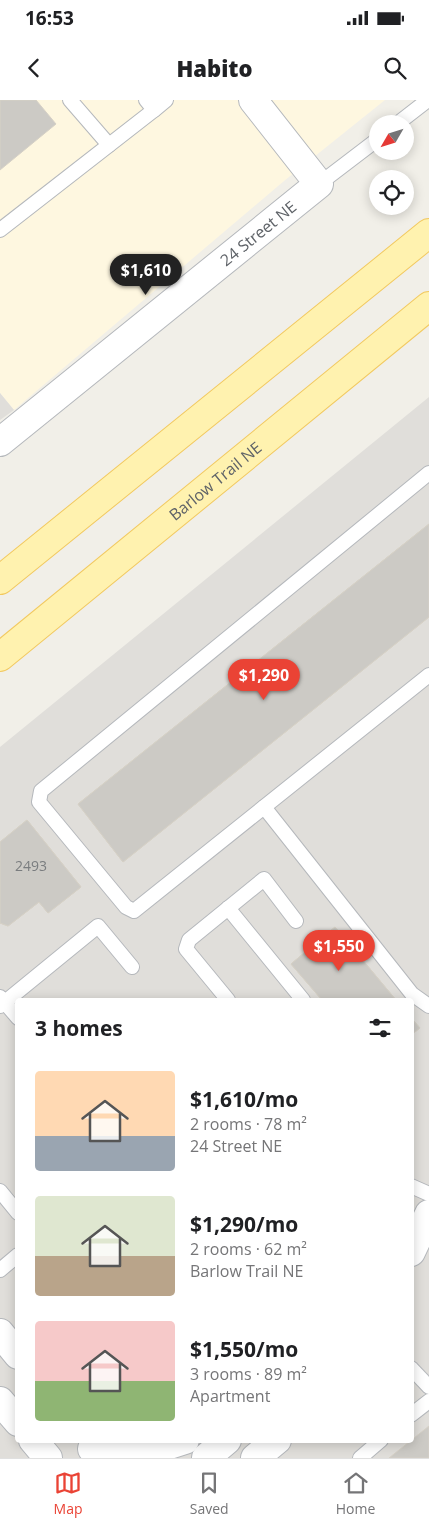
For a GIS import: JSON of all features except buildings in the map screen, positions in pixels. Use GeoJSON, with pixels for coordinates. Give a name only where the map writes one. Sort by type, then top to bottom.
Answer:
{"type":"FeatureCollection","features":[{"type":"Feature","properties":{"kind":"main road"},"geometry":{"type":"LineString","coordinates":[[0,580],[429,233]]}},
{"type":"Feature","properties":{"kind":"main road","name":"Barlow Trail NE"},"geometry":{"type":"LineString","coordinates":[[0,657],[429,306]]}},
{"type":"Feature","properties":{"kind":"street"},"geometry":{"type":"LineString","coordinates":[[253,100],[319,184]]}},
{"type":"Feature","properties":{"kind":"street","name":"24 Street NE"},"geometry":{"type":"LineString","coordinates":[[0,442],[319,184]]}},
{"type":"Feature","properties":{"kind":"street"},"geometry":{"type":"LineString","coordinates":[[414,1246],[429,1214]]}},
{"type":"Feature","properties":{"kind":"street"},"geometry":{"type":"LineString","coordinates":[[0,1333],[15,1351]]}},
{"type":"Feature","properties":{"kind":"street"},"geometry":{"type":"LineString","coordinates":[[0,1401],[15,1418]]}},
{"type":"Feature","properties":{"kind":"street"},"geometry":{"type":"LineString","coordinates":[[36,1443],[48,1458]]}},
{"type":"Feature","properties":{"kind":"street"},"geometry":{"type":"LineString","coordinates":[[92,1449],[147,1452],[176,1443]]}},
{"type":"Feature","properties":{"kind":"street"},"geometry":{"type":"LineString","coordinates":[[206,1458],[224,1443]]}},
{"type":"Feature","properties":{"kind":"street"},"geometry":{"type":"LineString","coordinates":[[255,1458],[273,1443]]}},
{"type":"Feature","properties":{"kind":"lane"},"geometry":{"type":"LineString","coordinates":[[70,100],[109,145]]}},
{"type":"Feature","properties":{"kind":"lane"},"geometry":{"type":"LineString","coordinates":[[0,230],[109,145],[150,105],[166,100]]}},
{"type":"Feature","properties":{"kind":"lane"},"geometry":{"type":"LineString","coordinates":[[409,115],[428,100]]}},
{"type":"Feature","properties":{"kind":"lane","name":"24 Street NE"},"geometry":{"type":"LineString","coordinates":[[319,184],[369,146]]}},
{"type":"Feature","properties":{"kind":"lane"},"geometry":{"type":"LineString","coordinates":[[429,473],[41,791],[39,802],[126,907],[134,911],[429,675]]}},
{"type":"Feature","properties":{"kind":"lane"},"geometry":{"type":"LineString","coordinates":[[264,807],[412,994],[429,1006]]}},
{"type":"Feature","properties":{"kind":"lane"},"geometry":{"type":"LineString","coordinates":[[226,998],[186,949],[189,940],[264,879],[296,921]]}},
{"type":"Feature","properties":{"kind":"lane"},"geometry":{"type":"LineString","coordinates":[[228,908],[301,998]]}},
{"type":"Feature","properties":{"kind":"lane"},"geometry":{"type":"LineString","coordinates":[[15,1015],[2,1002],[98,926],[132,967]]}},
{"type":"Feature","properties":{"kind":"lane"},"geometry":{"type":"LineString","coordinates":[[414,1187],[429,1194]]}},
{"type":"Feature","properties":{"kind":"lane"},"geometry":{"type":"LineString","coordinates":[[0,1191],[15,1209]]}},
{"type":"Feature","properties":{"kind":"lane"},"geometry":{"type":"LineString","coordinates":[[0,1270],[15,1258]]}},
{"type":"Feature","properties":{"kind":"lane"},"geometry":{"type":"LineString","coordinates":[[414,1371],[429,1387]]}},
{"type":"Feature","properties":{"kind":"lane"},"geometry":{"type":"LineString","coordinates":[[414,1413],[429,1401]]}},
{"type":"Feature","properties":{"kind":"lane"},"geometry":{"type":"LineString","coordinates":[[360,1458],[378,1443]]}},
{"type":"Feature","properties":{"kind":"shaded area"},"geometry":{"type":"Polygon","coordinates":[[[0,100],[385,100],[284,181],[14,410],[0,393],[0,100]]]}},
{"type":"Feature","properties":{"kind":"shaded area"},"geometry":{"type":"Polygon","coordinates":[[[0,393],[14,410],[0,420],[0,393]]]}},
{"type":"Feature","properties":{"kind":"shaded area"},"geometry":{"type":"Polygon","coordinates":[[[429,397],[429,1458],[0,1458],[0,747],[429,397]]]}}]}
